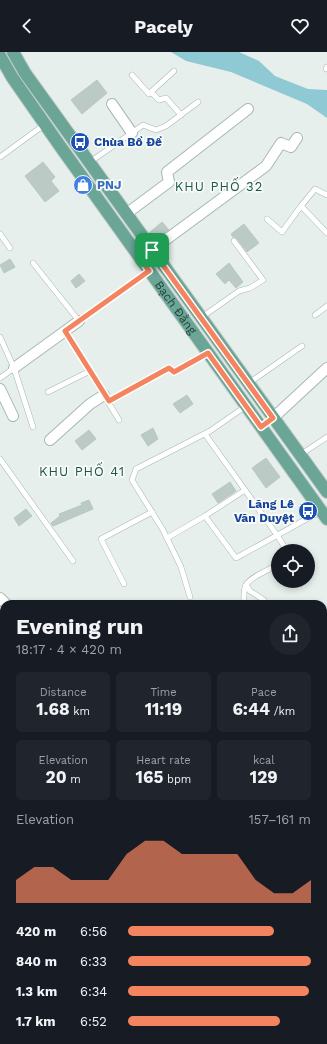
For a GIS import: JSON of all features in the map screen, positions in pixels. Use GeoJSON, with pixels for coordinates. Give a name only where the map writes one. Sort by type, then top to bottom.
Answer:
{"type":"FeatureCollection","features":[{"type":"Feature","properties":{"kind":"main road","name":"Bạch Đằng"},"geometry":{"type":"LineString","coordinates":[[13,52],[25,73],[327,492]]}},
{"type":"Feature","properties":{"kind":"main road","name":"Bạch Đằng"},"geometry":{"type":"LineString","coordinates":[[0,56],[12,77],[45,124],[324,515]]}},
{"type":"Feature","properties":{"kind":"main road"},"geometry":{"type":"LineString","coordinates":[[140,258],[152,250]]}},
{"type":"Feature","properties":{"kind":"main road"},"geometry":{"type":"LineString","coordinates":[[261,427],[273,418]]}},
{"type":"Feature","properties":{"kind":"street"},"geometry":{"type":"LineString","coordinates":[[112,104],[132,133]]}},
{"type":"Feature","properties":{"kind":"street"},"geometry":{"type":"LineString","coordinates":[[126,214],[169,182],[168,172],[248,109]]}},
{"type":"Feature","properties":{"kind":"street"},"geometry":{"type":"LineString","coordinates":[[152,250],[266,166],[281,143],[291,147],[297,138]]}},
{"type":"Feature","properties":{"kind":"street"},"geometry":{"type":"LineString","coordinates":[[14,368],[79,321]]}},
{"type":"Feature","properties":{"kind":"street"},"geometry":{"type":"LineString","coordinates":[[273,418],[327,368]]}},
{"type":"Feature","properties":{"kind":"street"},"geometry":{"type":"LineString","coordinates":[[0,389],[13,416]]}},
{"type":"Feature","properties":{"kind":"street"},"geometry":{"type":"LineString","coordinates":[[50,440],[90,404],[107,398]]}},
{"type":"Feature","properties":{"kind":"lane"},"geometry":{"type":"LineString","coordinates":[[151,92],[174,71]]}},
{"type":"Feature","properties":{"kind":"lane"},"geometry":{"type":"LineString","coordinates":[[132,75],[149,94],[151,92],[159,100],[166,98],[181,114]]}},
{"type":"Feature","properties":{"kind":"lane"},"geometry":{"type":"LineString","coordinates":[[90,163],[143,126],[156,130],[166,126],[198,102]]}},
{"type":"Feature","properties":{"kind":"lane"},"geometry":{"type":"LineString","coordinates":[[0,157],[45,124]]}},
{"type":"Feature","properties":{"kind":"lane"},"geometry":{"type":"LineString","coordinates":[[267,219],[282,232],[315,189],[327,195]]}},
{"type":"Feature","properties":{"kind":"lane"},"geometry":{"type":"LineString","coordinates":[[301,206],[327,233]]}},
{"type":"Feature","properties":{"kind":"lane"},"geometry":{"type":"LineString","coordinates":[[0,234],[10,248]]}},
{"type":"Feature","properties":{"kind":"lane"},"geometry":{"type":"LineString","coordinates":[[201,318],[239,291],[250,288],[263,280],[234,241]]}},
{"type":"Feature","properties":{"kind":"lane"},"geometry":{"type":"LineString","coordinates":[[33,262],[79,321],[149,271]]}},
{"type":"Feature","properties":{"kind":"lane"},"geometry":{"type":"LineString","coordinates":[[315,315],[327,306]]}},
{"type":"Feature","properties":{"kind":"lane"},"geometry":{"type":"LineString","coordinates":[[65,331],[119,420]]}},
{"type":"Feature","properties":{"kind":"lane"},"geometry":{"type":"LineString","coordinates":[[0,337],[14,368],[33,427]]}},
{"type":"Feature","properties":{"kind":"lane"},"geometry":{"type":"LineString","coordinates":[[248,384],[302,346]]}},
{"type":"Feature","properties":{"kind":"lane"},"geometry":{"type":"LineString","coordinates":[[107,398],[169,368],[174,372],[208,353]]}},
{"type":"Feature","properties":{"kind":"lane"},"geometry":{"type":"LineString","coordinates":[[0,378],[14,368]]}},
{"type":"Feature","properties":{"kind":"lane"},"geometry":{"type":"LineString","coordinates":[[48,392],[90,371]]}},
{"type":"Feature","properties":{"kind":"lane"},"geometry":{"type":"LineString","coordinates":[[190,597],[181,567],[167,538],[132,480],[136,469],[205,434],[246,406]]}},
{"type":"Feature","properties":{"kind":"lane"},"geometry":{"type":"LineString","coordinates":[[205,434],[283,544]]}},
{"type":"Feature","properties":{"kind":"lane"},"geometry":{"type":"LineString","coordinates":[[299,455],[327,437]]}},
{"type":"Feature","properties":{"kind":"lane"},"geometry":{"type":"LineString","coordinates":[[0,459],[73,561]]}},
{"type":"Feature","properties":{"kind":"lane"},"geometry":{"type":"LineString","coordinates":[[167,538],[245,490]]}},
{"type":"Feature","properties":{"kind":"lane"},"geometry":{"type":"LineString","coordinates":[[124,584],[101,539],[152,512]]}},
{"type":"Feature","properties":{"kind":"lane"},"geometry":{"type":"LineString","coordinates":[[205,516],[236,558],[277,535],[324,515]]}},
{"type":"Feature","properties":{"kind":"lane"},"geometry":{"type":"LineString","coordinates":[[244,600],[246,585],[249,580],[271,569]]}},
{"type":"Feature","properties":{"kind":"lane"},"geometry":{"type":"LineString","coordinates":[[246,585],[250,591],[264,600]]}},
{"type":"Feature","properties":{"kind":"water"},"geometry":{"type":"Polygon","coordinates":[[[171,52],[239,52],[259,61],[275,76],[308,89],[327,90],[327,118],[307,104],[231,72],[186,61],[171,52]]]}},
{"type":"Feature","properties":{"kind":"building"},"geometry":{"type":"Polygon","coordinates":[[[97,80],[107,93],[82,114],[71,100],[97,80]]]}},
{"type":"Feature","properties":{"kind":"building"},"geometry":{"type":"Polygon","coordinates":[[[43,162],[55,177],[51,181],[59,191],[45,202],[25,176],[43,162]]]}},
{"type":"Feature","properties":{"kind":"building"},"geometry":{"type":"Polygon","coordinates":[[[162,222],[169,230],[155,240],[149,233],[162,222]]]}},
{"type":"Feature","properties":{"kind":"building"},"geometry":{"type":"Polygon","coordinates":[[[244,224],[259,243],[247,252],[231,234],[244,224]]]}},
{"type":"Feature","properties":{"kind":"building"},"geometry":{"type":"Polygon","coordinates":[[[10,259],[15,267],[4,273],[0,265],[10,259]]]}},
{"type":"Feature","properties":{"kind":"building"},"geometry":{"type":"Polygon","coordinates":[[[229,263],[243,282],[236,288],[229,280],[225,284],[216,274],[229,263]]]}},
{"type":"Feature","properties":{"kind":"building"},"geometry":{"type":"Polygon","coordinates":[[[79,274],[85,281],[76,288],[71,281],[79,274]]]}},
{"type":"Feature","properties":{"kind":"building"},"geometry":{"type":"Polygon","coordinates":[[[187,395],[193,404],[180,413],[173,404],[187,395]]]}},
{"type":"Feature","properties":{"kind":"building"},"geometry":{"type":"Polygon","coordinates":[[[153,428],[158,439],[148,446],[141,435],[153,428]]]}},
{"type":"Feature","properties":{"kind":"building"},"geometry":{"type":"Polygon","coordinates":[[[89,430],[96,439],[82,450],[75,441],[89,430]]]}},
{"type":"Feature","properties":{"kind":"building"},"geometry":{"type":"Polygon","coordinates":[[[266,458],[280,477],[266,488],[252,468],[266,458]]]}},
{"type":"Feature","properties":{"kind":"building"},"geometry":{"type":"Polygon","coordinates":[[[230,482],[236,491],[218,503],[212,494],[230,482]]]}},
{"type":"Feature","properties":{"kind":"building"},"geometry":{"type":"Polygon","coordinates":[[[89,500],[93,509],[53,526],[51,523],[60,516],[59,514],[82,505],[81,503],[89,500]]]}},
{"type":"Feature","properties":{"kind":"building"},"geometry":{"type":"Polygon","coordinates":[[[26,509],[32,516],[19,526],[14,518],[26,509]]]}},
{"type":"Feature","properties":{"kind":"place","name":"Chùa Bồ Đề"},"geometry":{"type":"Point","coordinates":[80,142]}},
{"type":"Feature","properties":{"kind":"place","name":"PNJ"},"geometry":{"type":"Point","coordinates":[83,185]}},
{"type":"Feature","properties":{"kind":"place","name":"Lăng Lê Văn Duyệt"},"geometry":{"type":"Point","coordinates":[308,511]}},
{"type":"Feature","properties":{"kind":"district","name":"KHU PHỐ 32"},"geometry":{"type":"Point","coordinates":[219,186]}},
{"type":"Feature","properties":{"kind":"district","name":"KHU PHỐ 41"},"geometry":{"type":"Point","coordinates":[82,471]}},
{"type":"Feature","properties":{"kind":"route"},"geometry":{"type":"LineString","coordinates":[[152,250],[273,418],[261,427],[208,353],[174,372],[169,368],[109,401],[65,331],[149,271],[140,258],[152,250]]}}]}
